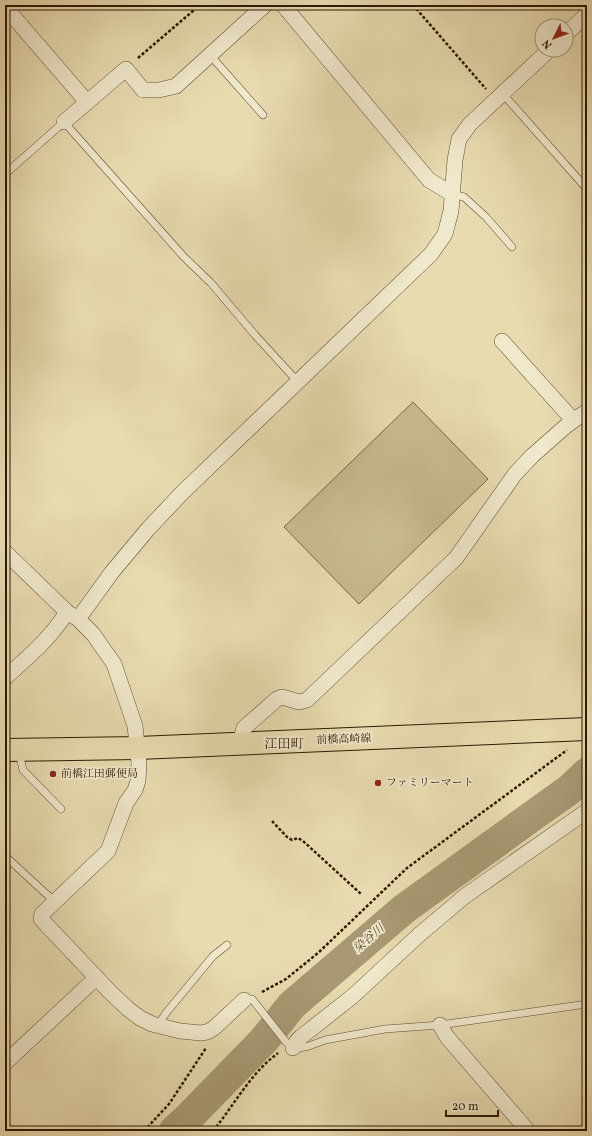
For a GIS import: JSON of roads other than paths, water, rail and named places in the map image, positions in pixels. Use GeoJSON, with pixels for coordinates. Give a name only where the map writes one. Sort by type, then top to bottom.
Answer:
{"type":"FeatureCollection","features":[{"type":"Feature","properties":{"kind":"main road","name":"前橋高崎線"},"geometry":{"type":"LineString","coordinates":[[12,750],[138,748],[585,727]]}},
{"type":"Feature","properties":{"kind":"street"},"geometry":{"type":"LineString","coordinates":[[64,122],[126,69],[144,90],[159,90],[176,86],[265,5]]}},
{"type":"Feature","properties":{"kind":"street"},"geometry":{"type":"LineString","coordinates":[[283,5],[429,180],[452,194]]}},
{"type":"Feature","properties":{"kind":"street"},"geometry":{"type":"LineString","coordinates":[[5,7],[87,102]]}},
{"type":"Feature","properties":{"kind":"street"},"geometry":{"type":"LineString","coordinates":[[574,26],[587,14]]}},
{"type":"Feature","properties":{"kind":"street"},"geometry":{"type":"LineString","coordinates":[[5,678],[72,615],[112,572],[148,529],[184,492],[431,254],[445,234],[451,211],[459,139],[470,124],[540,58]]}},
{"type":"Feature","properties":{"kind":"street"},"geometry":{"type":"LineString","coordinates":[[502,341],[574,420]]}},
{"type":"Feature","properties":{"kind":"street"},"geometry":{"type":"LineString","coordinates":[[240,743],[244,728],[277,700],[282,697],[299,702],[307,700],[456,558],[515,474],[532,456],[587,410]]}},
{"type":"Feature","properties":{"kind":"street"},"geometry":{"type":"LineString","coordinates":[[5,552],[93,634],[114,664],[135,726],[138,748],[138,781],[135,790],[126,803],[108,850],[42,914],[41,920],[96,978],[128,1009],[140,1018],[152,1024],[180,1031],[201,1033],[207,1032],[251,1001]]}},
{"type":"Feature","properties":{"kind":"street"},"geometry":{"type":"LineString","coordinates":[[289,1045],[353,996],[420,934],[465,896],[587,812]]}},
{"type":"Feature","properties":{"kind":"street"},"geometry":{"type":"LineString","coordinates":[[5,1063],[96,978]]}},
{"type":"Feature","properties":{"kind":"street"},"geometry":{"type":"LineString","coordinates":[[440,1025],[447,1037],[528,1131]]}},
{"type":"Feature","properties":{"kind":"lane"},"geometry":{"type":"LineString","coordinates":[[210,55],[263,116]]}},
{"type":"Feature","properties":{"kind":"lane"},"geometry":{"type":"LineString","coordinates":[[499,97],[587,189]]}},
{"type":"Feature","properties":{"kind":"lane"},"geometry":{"type":"LineString","coordinates":[[5,174],[64,122],[184,257],[211,283],[255,335],[298,382]]}},
{"type":"Feature","properties":{"kind":"lane"},"geometry":{"type":"LineString","coordinates":[[452,194],[464,197],[486,217],[512,246]]}},
{"type":"Feature","properties":{"kind":"lane"},"geometry":{"type":"LineString","coordinates":[[12,750],[23,770],[60,809]]}},
{"type":"Feature","properties":{"kind":"lane"},"geometry":{"type":"LineString","coordinates":[[5,856],[55,902]]}},
{"type":"Feature","properties":{"kind":"lane"},"geometry":{"type":"LineString","coordinates":[[161,1026],[162,1019],[166,1013],[208,961],[218,951],[227,945]]}},
{"type":"Feature","properties":{"kind":"lane"},"geometry":{"type":"LineString","coordinates":[[251,1001],[289,1045],[299,1048],[325,1040],[385,1029],[440,1025],[587,1004]]}},
{"type":"Feature","properties":{"kind":"waterway","name":"染谷川"},"geometry":{"type":"LineString","coordinates":[[174,1131],[264,1040],[292,1005],[404,909],[569,790],[587,773]]}},
{"type":"Feature","properties":{"kind":"place","name":"前橋江田郵便局"},"geometry":{"type":"Point","coordinates":[53,774]}},
{"type":"Feature","properties":{"kind":"place","name":"ファミリーマート"},"geometry":{"type":"Point","coordinates":[378,783]}},
{"type":"Feature","properties":{"kind":"district","name":"江田町"},"geometry":{"type":"Point","coordinates":[284,745]}}]}
